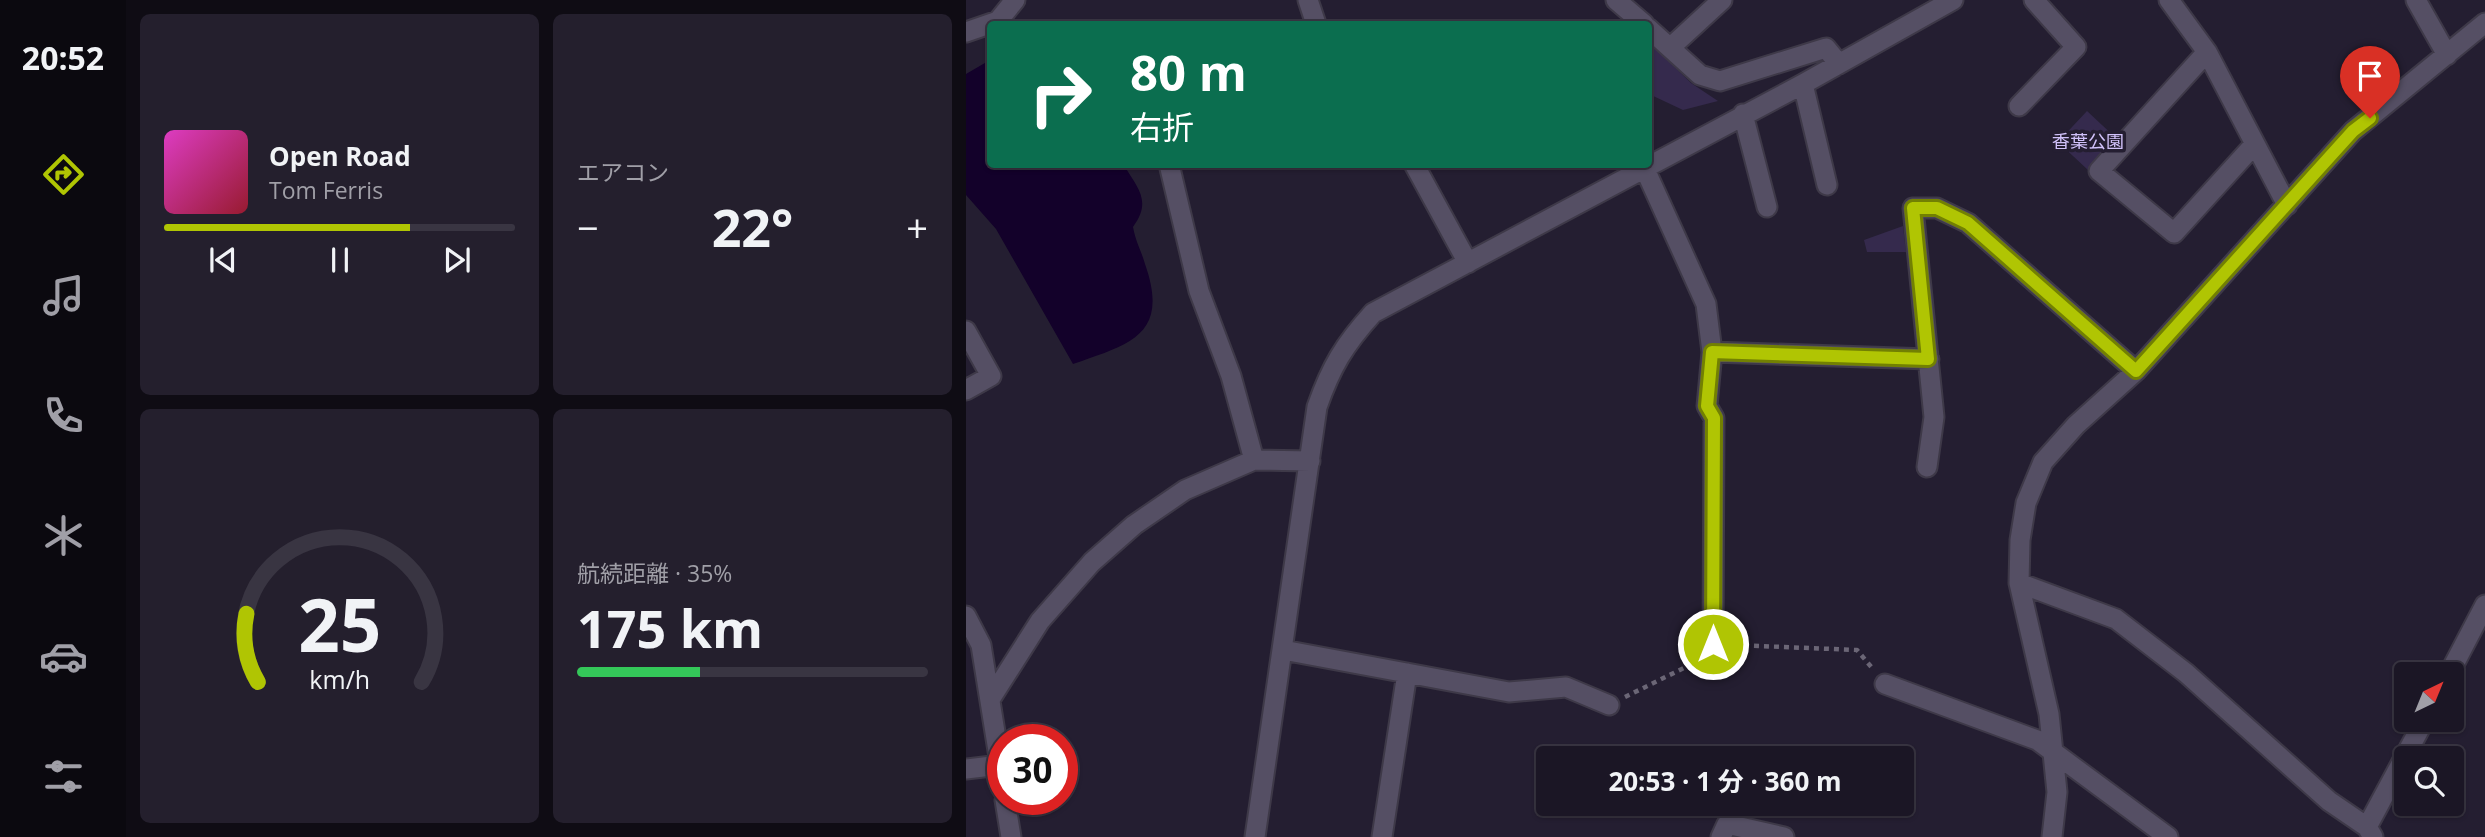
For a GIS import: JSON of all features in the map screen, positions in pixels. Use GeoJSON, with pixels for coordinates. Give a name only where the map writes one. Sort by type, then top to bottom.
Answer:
{"type":"FeatureCollection","features":[{"type":"Feature","properties":{"kind":"street"},"geometry":{"type":"LineString","coordinates":[[999,21],[1015,0]]}},
{"type":"Feature","properties":{"kind":"street"},"geometry":{"type":"LineString","coordinates":[[1308,0],[1312,21]]}},
{"type":"Feature","properties":{"kind":"street"},"geometry":{"type":"LineString","coordinates":[[1616,0],[1640,21]]}},
{"type":"Feature","properties":{"kind":"street"},"geometry":{"type":"LineString","coordinates":[[1671,47],[1722,0]]}},
{"type":"Feature","properties":{"kind":"street"},"geometry":{"type":"LineString","coordinates":[[1652,163],[1803,84],[1953,0]]}},
{"type":"Feature","properties":{"kind":"street"},"geometry":{"type":"LineString","coordinates":[[2020,106],[2076,47],[2034,0]]}},
{"type":"Feature","properties":{"kind":"street"},"geometry":{"type":"LineString","coordinates":[[2169,0],[2207,52],[2253,146],[2287,205]]}},
{"type":"Feature","properties":{"kind":"street"},"geometry":{"type":"LineString","coordinates":[[2416,0],[2447,55]]}},
{"type":"Feature","properties":{"kind":"street"},"geometry":{"type":"LineString","coordinates":[[2052,837],[2057,792],[2054,751],[2049,713],[2019,583],[2020,540],[2026,503],[2043,462],[2076,425],[2136,371],[2353,131],[2485,23]]}},
{"type":"Feature","properties":{"kind":"street"},"geometry":{"type":"LineString","coordinates":[[966,32],[987,25]]}},
{"type":"Feature","properties":{"kind":"street"},"geometry":{"type":"LineString","coordinates":[[1652,31],[1700,75],[1720,81],[1826,48],[1839,64]]}},
{"type":"Feature","properties":{"kind":"street"},"geometry":{"type":"LineString","coordinates":[[2207,52],[2099,171],[2174,233],[2253,146]]}},
{"type":"Feature","properties":{"kind":"street"},"geometry":{"type":"LineString","coordinates":[[1803,84],[1827,185]]}},
{"type":"Feature","properties":{"kind":"street"},"geometry":{"type":"LineString","coordinates":[[1743,114],[1767,207]]}},
{"type":"Feature","properties":{"kind":"street"},"geometry":{"type":"LineString","coordinates":[[1170,168],[1199,291],[1231,376],[1254,460]]}},
{"type":"Feature","properties":{"kind":"street"},"geometry":{"type":"LineString","coordinates":[[1415,168],[1468,263]]}},
{"type":"Feature","properties":{"kind":"street"},"geometry":{"type":"LineString","coordinates":[[1255,837],[1317,407],[1329,373],[1345,344],[1373,313],[1642,168]]}},
{"type":"Feature","properties":{"kind":"street"},"geometry":{"type":"LineString","coordinates":[[1644,168],[1706,304],[1712,352],[1707,406],[1714,418],[1713,644]]}},
{"type":"Feature","properties":{"kind":"street"},"geometry":{"type":"LineString","coordinates":[[1927,467],[1934,417],[1913,208],[1937,208],[1968,223],[2136,371]]}},
{"type":"Feature","properties":{"kind":"street"},"geometry":{"type":"LineString","coordinates":[[966,331],[991,376],[966,390]]}},
{"type":"Feature","properties":{"kind":"street"},"geometry":{"type":"LineString","coordinates":[[1712,352],[1928,359]]}},
{"type":"Feature","properties":{"kind":"street"},"geometry":{"type":"LineString","coordinates":[[991,698],[1040,621],[1092,562],[1134,525],[1185,490],[1254,460],[1310,461]]}},
{"type":"Feature","properties":{"kind":"street"},"geometry":{"type":"LineString","coordinates":[[2019,583],[2116,619],[2186,673],[2329,801],[2370,832],[2419,732]]}},
{"type":"Feature","properties":{"kind":"street"},"geometry":{"type":"LineString","coordinates":[[2455,662],[2485,605]]}},
{"type":"Feature","properties":{"kind":"street"},"geometry":{"type":"LineString","coordinates":[[966,616],[981,645],[994,724]]}},
{"type":"Feature","properties":{"kind":"street"},"geometry":{"type":"LineString","coordinates":[[1283,650],[1509,692],[1566,687],[1609,705]]}},
{"type":"Feature","properties":{"kind":"street"},"geometry":{"type":"LineString","coordinates":[[1382,837],[1407,673]]}},
{"type":"Feature","properties":{"kind":"street"},"geometry":{"type":"LineString","coordinates":[[1885,684],[2037,740],[2168,837]]}},
{"type":"Feature","properties":{"kind":"street"},"geometry":{"type":"LineString","coordinates":[[966,769],[987,772]]}},
{"type":"Feature","properties":{"kind":"street"},"geometry":{"type":"LineString","coordinates":[[1007,815],[1010,837]]}},
{"type":"Feature","properties":{"kind":"street"},"geometry":{"type":"LineString","coordinates":[[1720,837],[1727,824],[1784,837]]}},
{"type":"Feature","properties":{"kind":"path"},"geometry":{"type":"LineString","coordinates":[[1609,705],[1706,657],[1713,644],[1857,650],[1885,684]]}},
{"type":"Feature","properties":{"kind":"green space"},"geometry":{"type":"Polygon","coordinates":[[[1652,45],[1691,83],[1718,101],[1683,110],[1652,95],[1652,45]]]}},
{"type":"Feature","properties":{"kind":"green space","name":"香葉公園"},"geometry":{"type":"Polygon","coordinates":[[[2087,111],[2117,139],[2088,170],[2058,142],[2087,111]]]}},
{"type":"Feature","properties":{"kind":"green space"},"geometry":{"type":"Polygon","coordinates":[[[1903,226],[1906,252],[1867,252],[1864,240],[1903,226]]]}},
{"type":"Feature","properties":{"kind":"shaded area"},"geometry":{"type":"Polygon","coordinates":[[[987,62],[987,168],[1126,168],[1138,188],[1142,210],[1133,227],[1151,288],[1152,307],[1148,322],[1140,333],[1127,342],[1073,364],[996,229],[966,195],[966,74],[987,62]]]}},
{"type":"Feature","properties":{"kind":"route"},"geometry":{"type":"LineString","coordinates":[[1713,644],[1714,418],[1707,406],[1712,352],[1928,359],[1913,208],[1937,208],[1968,223],[2136,371],[2353,131],[2370,118]]}}]}
